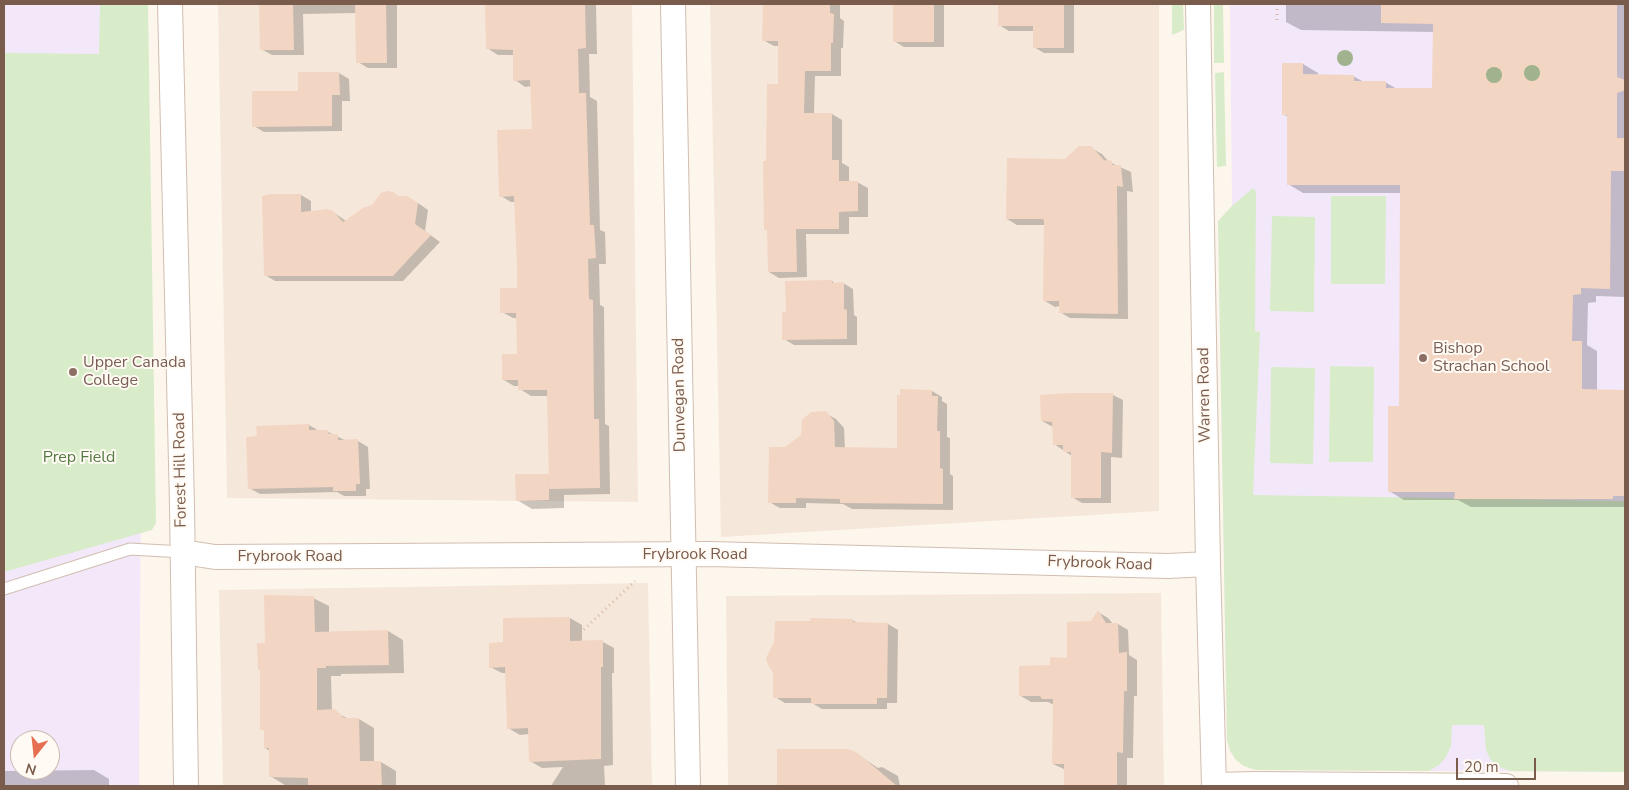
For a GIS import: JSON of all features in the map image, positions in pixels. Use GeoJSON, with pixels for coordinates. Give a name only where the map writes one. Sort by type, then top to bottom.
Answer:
{"type":"FeatureCollection","features":[{"type":"Feature","properties":{"kind":"street","name":"Forest Hill Road"},"geometry":{"type":"LineString","coordinates":[[170,4],[183,552],[186,786]]}},
{"type":"Feature","properties":{"kind":"street","name":"Dunvegan Road"},"geometry":{"type":"LineString","coordinates":[[673,4],[688,786]]}},
{"type":"Feature","properties":{"kind":"street","name":"Warren Road"},"geometry":{"type":"LineString","coordinates":[[1198,4],[1214,786]]}},
{"type":"Feature","properties":{"kind":"street","name":"Frybrook Road"},"geometry":{"type":"LineString","coordinates":[[183,552],[215,557],[683,554],[1168,566],[1208,564]]}},
{"type":"Feature","properties":{"kind":"street"},"geometry":{"type":"LineString","coordinates":[[1214,786],[1265,784],[1506,786]]}},
{"type":"Feature","properties":{"kind":"lane"},"geometry":{"type":"LineString","coordinates":[[4,589],[130,549],[183,552]]}},
{"type":"Feature","properties":{"kind":"path"},"geometry":{"type":"LineString","coordinates":[[1277,4],[1277,24]]}},
{"type":"Feature","properties":{"kind":"path"},"geometry":{"type":"LineString","coordinates":[[579,640],[576,637],[636,580]]}},
{"type":"Feature","properties":{"kind":"shaded area","name":"Prep Field"},"geometry":{"type":"Polygon","coordinates":[[[4,4],[144,4],[139,786],[4,786],[4,4]]]}},
{"type":"Feature","properties":{"kind":"shaded area"},"geometry":{"type":"Polygon","coordinates":[[[218,4],[632,4],[638,502],[227,498],[218,4]]]}},
{"type":"Feature","properties":{"kind":"shaded area"},"geometry":{"type":"Polygon","coordinates":[[[710,4],[1159,4],[1159,511],[721,537],[710,4]]]}},
{"type":"Feature","properties":{"kind":"shaded area","name":"Bishop Strachan School"},"geometry":{"type":"Polygon","coordinates":[[[1230,4],[1625,4],[1625,772],[1256,770],[1244,766],[1236,760],[1230,751],[1227,740],[1218,221],[1232,206],[1230,4]]]}},
{"type":"Feature","properties":{"kind":"shaded area"},"geometry":{"type":"Polygon","coordinates":[[[648,583],[652,786],[223,786],[219,590],[648,583]]]}},
{"type":"Feature","properties":{"kind":"shaded area"},"geometry":{"type":"Polygon","coordinates":[[[1161,593],[1164,786],[728,786],[726,596],[1161,593]]]}},
{"type":"Feature","properties":{"kind":"green space","name":"Prep Field"},"geometry":{"type":"Polygon","coordinates":[[[100,4],[148,4],[156,523],[152,530],[4,572],[4,53],[99,54],[100,4]]]}},
{"type":"Feature","properties":{"kind":"green space"},"geometry":{"type":"Polygon","coordinates":[[[1172,4],[1183,4],[1184,30],[1172,35],[1172,4]]]}},
{"type":"Feature","properties":{"kind":"green space"},"geometry":{"type":"Polygon","coordinates":[[[1214,4],[1223,4],[1224,63],[1214,63],[1214,4]]]}},
{"type":"Feature","properties":{"kind":"green space"},"geometry":{"type":"Polygon","coordinates":[[[1224,72],[1226,166],[1217,167],[1215,73],[1224,72]]]}},
{"type":"Feature","properties":{"kind":"green space"},"geometry":{"type":"Polygon","coordinates":[[[1253,188],[1256,192],[1255,331],[1260,332],[1253,495],[1625,501],[1625,772],[1510,771],[1497,766],[1490,759],[1486,750],[1484,725],[1452,725],[1451,746],[1446,757],[1439,765],[1429,771],[1256,770],[1244,766],[1236,760],[1230,751],[1227,740],[1218,221],[1253,188]]]}},
{"type":"Feature","properties":{"kind":"green space"},"geometry":{"type":"Polygon","coordinates":[[[1331,196],[1386,196],[1385,284],[1331,284],[1331,196]]]}},
{"type":"Feature","properties":{"kind":"green space"},"geometry":{"type":"Polygon","coordinates":[[[1272,216],[1315,217],[1314,312],[1270,311],[1272,216]]]}},
{"type":"Feature","properties":{"kind":"green space"},"geometry":{"type":"Polygon","coordinates":[[[1330,366],[1374,367],[1373,462],[1329,462],[1330,366]]]}},
{"type":"Feature","properties":{"kind":"green space"},"geometry":{"type":"Polygon","coordinates":[[[1271,367],[1315,368],[1313,464],[1270,463],[1271,367]]]}},
{"type":"Feature","properties":{"kind":"building"},"geometry":{"type":"Polygon","coordinates":[[[259,4],[293,4],[294,50],[260,50],[259,4]]]}},
{"type":"Feature","properties":{"kind":"building"},"geometry":{"type":"Polygon","coordinates":[[[355,4],[386,4],[387,63],[356,63],[355,4]]]}},
{"type":"Feature","properties":{"kind":"building"},"geometry":{"type":"Polygon","coordinates":[[[485,4],[585,4],[586,48],[578,49],[579,93],[586,93],[590,225],[594,225],[596,258],[588,259],[589,299],[593,300],[594,419],[599,419],[600,488],[549,489],[547,390],[518,390],[518,380],[502,380],[502,354],[517,354],[516,313],[500,313],[500,288],[517,288],[517,266],[514,196],[499,197],[497,130],[532,129],[530,80],[513,81],[513,50],[486,49],[485,4]]]}},
{"type":"Feature","properties":{"kind":"building"},"geometry":{"type":"Polygon","coordinates":[[[763,4],[830,4],[830,13],[834,14],[831,71],[805,71],[804,113],[832,113],[832,160],[839,160],[839,181],[858,181],[858,211],[839,212],[839,229],[796,229],[797,272],[768,272],[767,230],[764,230],[763,161],[766,161],[767,84],[778,84],[778,41],[762,41],[763,4]]]}},
{"type":"Feature","properties":{"kind":"building"},"geometry":{"type":"Polygon","coordinates":[[[893,4],[934,4],[934,42],[893,42],[893,4]]]}},
{"type":"Feature","properties":{"kind":"building"},"geometry":{"type":"Polygon","coordinates":[[[998,4],[1064,4],[1064,48],[1033,48],[1033,26],[998,26],[998,4]]]}},
{"type":"Feature","properties":{"kind":"building"},"geometry":{"type":"Polygon","coordinates":[[[1381,4],[1617,4],[1617,77],[1625,80],[1625,90],[1617,93],[1617,138],[1625,138],[1625,171],[1611,171],[1610,289],[1581,288],[1581,294],[1573,295],[1572,341],[1582,341],[1582,389],[1625,390],[1625,496],[1613,496],[1613,499],[1454,499],[1455,492],[1388,492],[1388,406],[1399,406],[1400,185],[1287,185],[1287,115],[1282,115],[1282,63],[1303,63],[1303,74],[1354,75],[1354,81],[1386,81],[1386,88],[1432,88],[1433,24],[1381,23],[1381,4]]]}},
{"type":"Feature","properties":{"kind":"building"},"geometry":{"type":"Polygon","coordinates":[[[298,72],[339,72],[340,95],[332,95],[332,126],[252,127],[252,91],[298,91],[298,72]]]}},
{"type":"Feature","properties":{"kind":"building"},"geometry":{"type":"Polygon","coordinates":[[[1079,146],[1091,146],[1104,160],[1112,161],[1112,165],[1121,165],[1123,187],[1117,186],[1118,314],[1059,313],[1059,301],[1043,301],[1044,221],[1043,219],[1006,219],[1007,158],[1065,159],[1079,146]]]}},
{"type":"Feature","properties":{"kind":"building"},"geometry":{"type":"Polygon","coordinates":[[[393,192],[398,196],[407,196],[418,203],[415,224],[431,235],[393,276],[264,276],[262,196],[270,194],[301,194],[301,212],[328,209],[333,211],[343,222],[363,208],[372,205],[381,193],[393,192]]]}},
{"type":"Feature","properties":{"kind":"building"},"geometry":{"type":"Polygon","coordinates":[[[832,280],[832,283],[844,282],[844,309],[847,310],[847,339],[782,340],[782,312],[786,312],[785,281],[832,280]]]}},
{"type":"Feature","properties":{"kind":"building"},"geometry":{"type":"Polygon","coordinates":[[[900,389],[932,390],[932,396],[938,396],[937,431],[940,431],[940,468],[943,469],[943,504],[840,503],[840,499],[796,498],[796,503],[768,503],[769,447],[785,447],[801,435],[802,420],[811,412],[826,411],[834,421],[835,447],[897,448],[897,395],[900,395],[900,389]]]}},
{"type":"Feature","properties":{"kind":"building"},"geometry":{"type":"Polygon","coordinates":[[[1113,393],[1112,453],[1101,452],[1101,498],[1071,498],[1071,452],[1063,452],[1063,445],[1053,445],[1052,422],[1041,421],[1040,395],[1113,393]]]}},
{"type":"Feature","properties":{"kind":"building"},"geometry":{"type":"Polygon","coordinates":[[[309,424],[309,430],[327,430],[329,434],[338,434],[338,440],[358,439],[360,484],[356,484],[356,491],[333,491],[333,487],[248,489],[246,437],[257,436],[256,426],[309,424]]]}},
{"type":"Feature","properties":{"kind":"building"},"geometry":{"type":"Polygon","coordinates":[[[515,474],[549,474],[549,500],[516,501],[515,474]]]}},
{"type":"Feature","properties":{"kind":"building"},"geometry":{"type":"Polygon","coordinates":[[[264,595],[314,596],[315,632],[388,630],[389,665],[326,666],[326,668],[317,668],[317,710],[335,709],[344,718],[359,718],[360,761],[381,761],[382,786],[308,786],[308,778],[269,777],[269,748],[264,748],[264,730],[260,730],[260,669],[258,670],[257,643],[265,643],[264,595]]]}},
{"type":"Feature","properties":{"kind":"building"},"geometry":{"type":"Polygon","coordinates":[[[1098,610],[1106,623],[1118,623],[1119,653],[1127,652],[1127,691],[1124,691],[1123,753],[1117,752],[1117,786],[1064,786],[1064,764],[1052,764],[1053,699],[1042,699],[1040,696],[1019,696],[1019,666],[1050,665],[1050,657],[1067,658],[1067,622],[1091,621],[1098,610]]]}},
{"type":"Feature","properties":{"kind":"building"},"geometry":{"type":"Polygon","coordinates":[[[570,617],[570,641],[603,640],[603,667],[601,667],[601,759],[529,762],[528,728],[507,729],[505,667],[489,668],[489,643],[503,642],[503,618],[570,617]]]}},
{"type":"Feature","properties":{"kind":"building"},"geometry":{"type":"Polygon","coordinates":[[[810,618],[853,619],[853,622],[888,623],[887,698],[877,698],[877,704],[811,704],[811,698],[773,698],[773,672],[766,658],[774,642],[775,621],[811,621],[810,618]]]}},
{"type":"Feature","properties":{"kind":"building"},"geometry":{"type":"Polygon","coordinates":[[[777,749],[847,749],[854,751],[897,786],[777,786],[777,749]]]}},
{"type":"Feature","properties":{"kind":"place","name":"Bishop Strachan School"},"geometry":{"type":"Point","coordinates":[1423,358]}},
{"type":"Feature","properties":{"kind":"place","name":"Upper Canada College"},"geometry":{"type":"Point","coordinates":[73,372]}}]}
